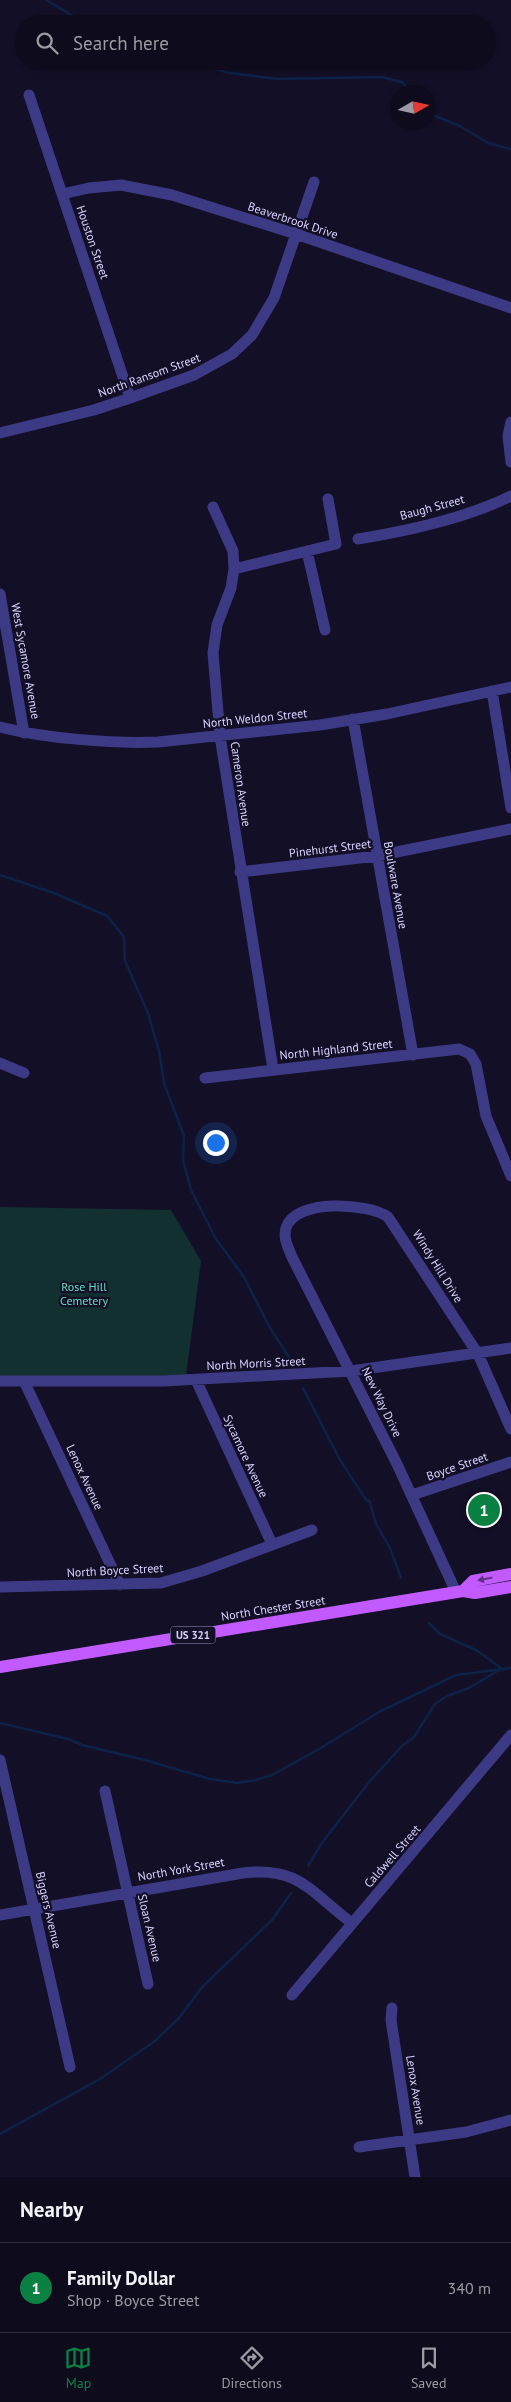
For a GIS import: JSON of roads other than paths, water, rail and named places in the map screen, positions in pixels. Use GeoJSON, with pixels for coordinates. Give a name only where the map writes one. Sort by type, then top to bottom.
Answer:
{"type":"FeatureCollection","features":[{"type":"Feature","properties":{"kind":"main road","name":"North Chester Street"},"geometry":{"type":"LineString","coordinates":[[459,1591],[473,1581],[511,1574]]}},
{"type":"Feature","properties":{"kind":"main road","name":"North Chester Street"},"geometry":{"type":"LineString","coordinates":[[0,1667],[459,1591],[475,1593],[511,1587]]}},
{"type":"Feature","properties":{"kind":"street","name":"Houston Street"},"geometry":{"type":"LineString","coordinates":[[29,94],[130,398]]}},
{"type":"Feature","properties":{"kind":"street","name":"North Ransom Street"},"geometry":{"type":"LineString","coordinates":[[0,433],[94,410],[130,398],[220,363],[243,345],[261,323],[274,298],[314,182]]}},
{"type":"Feature","properties":{"kind":"street","name":"Beaverbrook Drive"},"geometry":{"type":"LineString","coordinates":[[62,194],[106,186],[134,187],[172,195],[296,234],[511,308]]}},
{"type":"Feature","properties":{"kind":"street"},"geometry":{"type":"LineString","coordinates":[[511,422],[508,436],[511,462]]}},
{"type":"Feature","properties":{"kind":"street","name":"Baugh Street"},"geometry":{"type":"LineString","coordinates":[[358,539],[440,520],[484,507],[511,496]]}},
{"type":"Feature","properties":{"kind":"street"},"geometry":{"type":"LineString","coordinates":[[234,569],[336,544],[328,499]]}},
{"type":"Feature","properties":{"kind":"street","name":"Cameron Avenue"},"geometry":{"type":"LineString","coordinates":[[213,507],[233,551],[234,569],[231,588],[217,626],[213,654],[220,736],[272,1069]]}},
{"type":"Feature","properties":{"kind":"street"},"geometry":{"type":"LineString","coordinates":[[307,551],[325,630]]}},
{"type":"Feature","properties":{"kind":"street","name":"West Sycamore Avenue"},"geometry":{"type":"LineString","coordinates":[[0,594],[24,733]]}},
{"type":"Feature","properties":{"kind":"street","name":"North Weldon Street"},"geometry":{"type":"LineString","coordinates":[[0,727],[24,733],[133,743],[220,736],[353,719],[511,687]]}},
{"type":"Feature","properties":{"kind":"street"},"geometry":{"type":"LineString","coordinates":[[492,691],[511,808]]}},
{"type":"Feature","properties":{"kind":"street","name":"Boulware Avenue"},"geometry":{"type":"LineString","coordinates":[[353,719],[413,1054]]}},
{"type":"Feature","properties":{"kind":"street","name":"Pinehurst Street"},"geometry":{"type":"LineString","coordinates":[[240,872],[377,856],[511,829]]}},
{"type":"Feature","properties":{"kind":"street","name":"North Highland Street"},"geometry":{"type":"LineString","coordinates":[[205,1078],[459,1049],[470,1054],[476,1064],[486,1116],[511,1176]]}},
{"type":"Feature","properties":{"kind":"street"},"geometry":{"type":"LineString","coordinates":[[0,1063],[24,1073]]}},
{"type":"Feature","properties":{"kind":"street","name":"Windy Hill Drive"},"geometry":{"type":"LineString","coordinates":[[287,1226],[294,1217],[322,1206],[353,1206],[380,1212],[388,1217],[399,1230],[478,1354],[511,1429]]}},
{"type":"Feature","properties":{"kind":"street","name":"New Way Drive"},"geometry":{"type":"LineString","coordinates":[[287,1226],[285,1238],[292,1257],[352,1371],[459,1591]]}},
{"type":"Feature","properties":{"kind":"street","name":"North Morris Street"},"geometry":{"type":"LineString","coordinates":[[0,1381],[196,1380],[352,1371],[511,1348]]}},
{"type":"Feature","properties":{"kind":"street","name":"Sycamore Avenue"},"geometry":{"type":"LineString","coordinates":[[196,1380],[272,1544]]}},
{"type":"Feature","properties":{"kind":"street","name":"Lenox Avenue"},"geometry":{"type":"LineString","coordinates":[[24,1381],[120,1584]]}},
{"type":"Feature","properties":{"kind":"street","name":"Boyce Street"},"geometry":{"type":"LineString","coordinates":[[412,1496],[511,1462]]}},
{"type":"Feature","properties":{"kind":"street","name":"North Boyce Street"},"geometry":{"type":"LineString","coordinates":[[0,1587],[161,1583],[175,1580],[312,1530]]}},
{"type":"Feature","properties":{"kind":"street","name":"Caldwell Street"},"geometry":{"type":"LineString","coordinates":[[292,1995],[511,1735]]}},
{"type":"Feature","properties":{"kind":"street"},"geometry":{"type":"LineString","coordinates":[[502,1746],[511,1754]]}},
{"type":"Feature","properties":{"kind":"street","name":"Biggers Avenue"},"geometry":{"type":"LineString","coordinates":[[0,1760],[70,2067]]}},
{"type":"Feature","properties":{"kind":"street","name":"Sloan Avenue"},"geometry":{"type":"LineString","coordinates":[[105,1791],[148,1984]]}},
{"type":"Feature","properties":{"kind":"street","name":"North York Street"},"geometry":{"type":"LineString","coordinates":[[0,1915],[269,1870],[280,1872],[308,1887],[352,1923]]}},
{"type":"Feature","properties":{"kind":"street","name":"Lenox Avenue"},"geometry":{"type":"LineString","coordinates":[[392,2008],[391,2020],[416,2177]]}},
{"type":"Feature","properties":{"kind":"street"},"geometry":{"type":"LineString","coordinates":[[360,2147],[466,2132],[511,2120]]}},
{"type":"Feature","properties":{"kind":"waterway"},"geometry":{"type":"LineString","coordinates":[[46,0],[72,15]]}},
{"type":"Feature","properties":{"kind":"waterway"},"geometry":{"type":"LineString","coordinates":[[218,70],[277,79],[382,77],[402,82],[405,85]]}},
{"type":"Feature","properties":{"kind":"waterway"},"geometry":{"type":"LineString","coordinates":[[436,116],[460,126],[488,143],[511,149]]}},
{"type":"Feature","properties":{"kind":"waterway"},"geometry":{"type":"LineString","coordinates":[[0,875],[54,893],[107,916],[124,937],[125,961],[148,1013],[159,1051],[164,1083],[184,1136],[183,1160],[191,1190],[216,1239],[244,1277],[270,1328],[292,1362]]}},
{"type":"Feature","properties":{"kind":"waterway"},"geometry":{"type":"LineString","coordinates":[[303,1388],[340,1460],[367,1501],[369,1500],[376,1524],[390,1548],[401,1578]]}},
{"type":"Feature","properties":{"kind":"waterway"},"geometry":{"type":"LineString","coordinates":[[429,1623],[440,1634],[476,1650],[501,1668]]}},
{"type":"Feature","properties":{"kind":"waterway"},"geometry":{"type":"LineString","coordinates":[[0,1723],[68,1739],[82,1745],[145,1760],[210,1779],[237,1783],[272,1775],[321,1748],[379,1712],[456,1675],[511,1668]]}},
{"type":"Feature","properties":{"kind":"waterway"},"geometry":{"type":"LineString","coordinates":[[308,1866],[321,1844],[370,1781],[402,1746],[414,1737],[435,1704],[447,1696],[469,1688],[501,1669]]}},
{"type":"Feature","properties":{"kind":"waterway"},"geometry":{"type":"LineString","coordinates":[[0,2134],[100,2079],[155,2041],[179,2018],[202,1987],[272,1920],[291,1893]]}},
{"type":"Feature","properties":{"kind":"place","name":"Family Dollar"},"geometry":{"type":"Point","coordinates":[484,1510]}},
{"type":"Feature","properties":{"kind":"park label","name":"Rose Hill Cemetery"},"geometry":{"type":"Point","coordinates":[84,1293]}}]}
